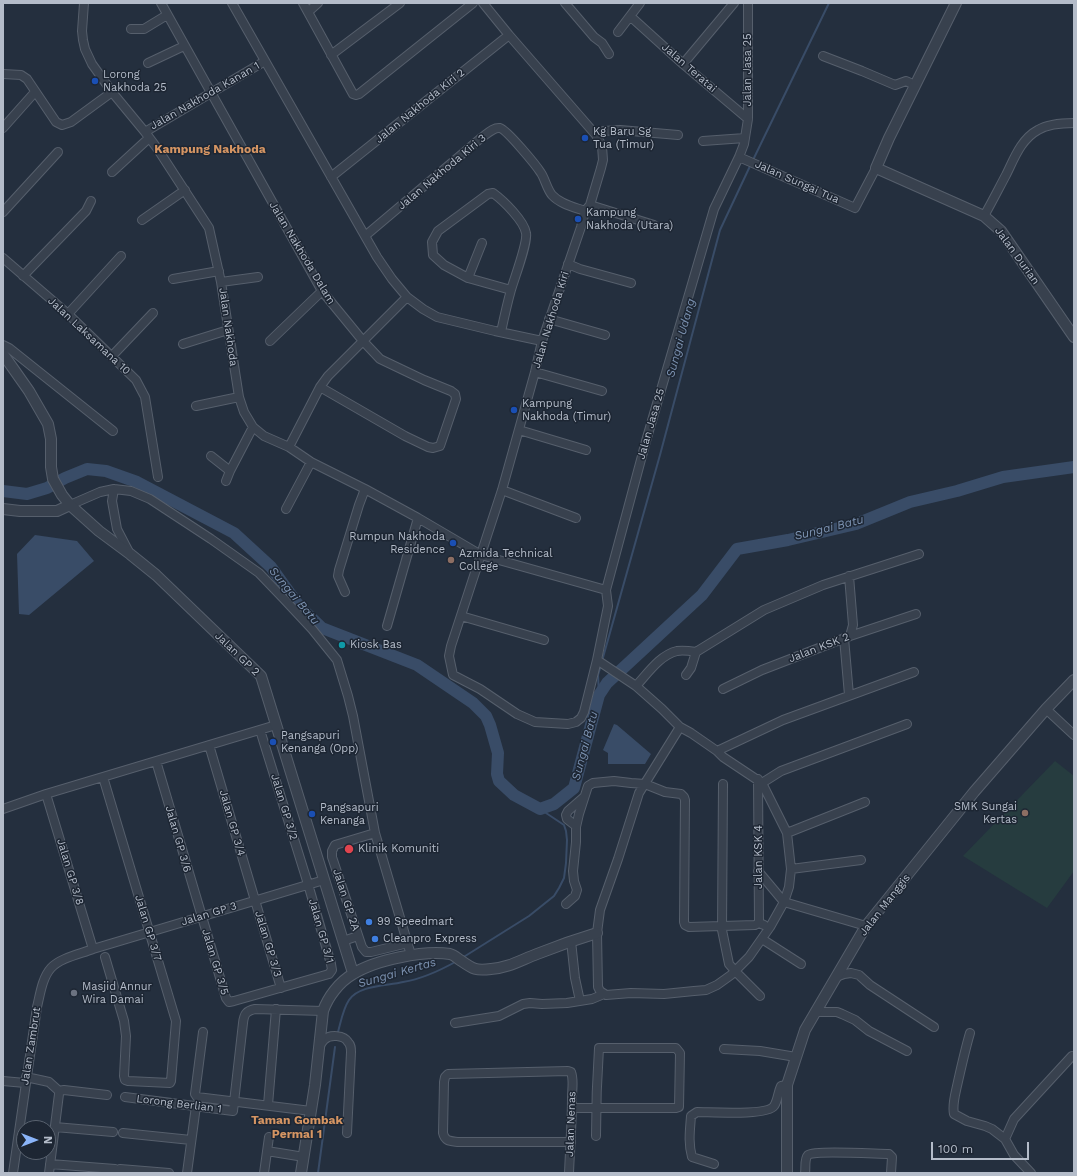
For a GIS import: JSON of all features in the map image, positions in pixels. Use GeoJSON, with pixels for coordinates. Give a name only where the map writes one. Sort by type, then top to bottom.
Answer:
{"type":"FeatureCollection","features":[{"type":"Feature","properties":{"kind":"street","name":"Jalan Nakhoda"},"geometry":{"type":"LineString","coordinates":[[84,3],[82,31],[85,49],[92,64],[112,92],[147,135],[209,228],[220,271],[239,397],[244,412],[253,427],[264,436],[288,447],[311,462],[418,518],[481,555],[606,590]]}},
{"type":"Feature","properties":{"kind":"street","name":"Jalan Nakhoda Dalam"},"geometry":{"type":"LineString","coordinates":[[161,3],[322,291],[363,341],[380,358],[387,363],[451,391],[455,394],[456,399],[440,446],[433,448],[405,436],[320,387]]}},
{"type":"Feature","properties":{"kind":"street"},"geometry":{"type":"LineString","coordinates":[[232,3],[377,257],[407,297],[437,317],[542,341]]}},
{"type":"Feature","properties":{"kind":"street"},"geometry":{"type":"LineString","coordinates":[[303,3],[353,94],[356,95],[473,3]]}},
{"type":"Feature","properties":{"kind":"street"},"geometry":{"type":"LineString","coordinates":[[308,12],[318,3]]}},
{"type":"Feature","properties":{"kind":"street"},"geometry":{"type":"LineString","coordinates":[[331,55],[400,3]]}},
{"type":"Feature","properties":{"kind":"street","name":"Jalan Nakhoda Kiri"},"geometry":{"type":"LineString","coordinates":[[483,3],[596,135],[602,146],[603,160],[542,341],[535,372],[502,490],[449,656],[453,675],[480,689],[517,714],[535,722],[568,724],[576,722],[581,718]]}},
{"type":"Feature","properties":{"kind":"street"},"geometry":{"type":"LineString","coordinates":[[565,3],[594,37],[602,43],[609,54]]}},
{"type":"Feature","properties":{"kind":"street"},"geometry":{"type":"LineString","coordinates":[[618,32],[640,3]]}},
{"type":"Feature","properties":{"kind":"street"},"geometry":{"type":"LineString","coordinates":[[683,64],[734,3]]}},
{"type":"Feature","properties":{"kind":"street","name":"Jalan Jasa 25"},"geometry":{"type":"LineString","coordinates":[[581,718],[598,661],[608,606],[606,590],[646,441],[714,209],[743,158],[748,119],[748,3]]}},
{"type":"Feature","properties":{"kind":"street"},"geometry":{"type":"LineString","coordinates":[[876,168],[889,138],[956,3]]}},
{"type":"Feature","properties":{"kind":"street"},"geometry":{"type":"LineString","coordinates":[[131,29],[144,29],[167,15]]}},
{"type":"Feature","properties":{"kind":"street","name":"Jalan Teratai"},"geometry":{"type":"LineString","coordinates":[[630,16],[683,64],[748,119]]}},
{"type":"Feature","properties":{"kind":"street","name":"Jalan Nakhoda Kiri 2"},"geometry":{"type":"LineString","coordinates":[[332,177],[509,35]]}},
{"type":"Feature","properties":{"kind":"street"},"geometry":{"type":"LineString","coordinates":[[148,64],[184,46]]}},
{"type":"Feature","properties":{"kind":"street"},"geometry":{"type":"LineString","coordinates":[[823,56],[862,70],[895,85],[906,80],[915,85]]}},
{"type":"Feature","properties":{"kind":"street","name":"Jalan Nakhoda Kanan 1"},"geometry":{"type":"LineString","coordinates":[[112,172],[147,135],[211,93],[265,61]]}},
{"type":"Feature","properties":{"kind":"street"},"geometry":{"type":"LineString","coordinates":[[3,74],[21,75],[27,79],[56,122],[62,125],[71,122],[112,92]]}},
{"type":"Feature","properties":{"kind":"street"},"geometry":{"type":"LineString","coordinates":[[3,128],[35,92]]}},
{"type":"Feature","properties":{"kind":"street"},"geometry":{"type":"LineString","coordinates":[[984,216],[1019,150],[1028,137],[1044,127],[1074,123]]}},
{"type":"Feature","properties":{"kind":"street","name":"Jalan Nakhoda Kiri 3"},"geometry":{"type":"LineString","coordinates":[[365,236],[481,138],[494,129],[500,128],[507,133],[534,163],[544,178],[551,194],[559,201],[587,208]]}},
{"type":"Feature","properties":{"kind":"street"},"geometry":{"type":"LineString","coordinates":[[596,135],[603,131],[620,130],[678,135]]}},
{"type":"Feature","properties":{"kind":"street"},"geometry":{"type":"LineString","coordinates":[[703,141],[745,138]]}},
{"type":"Feature","properties":{"kind":"street"},"geometry":{"type":"LineString","coordinates":[[3,212],[58,152]]}},
{"type":"Feature","properties":{"kind":"street","name":"Jalan Sungai Tua"},"geometry":{"type":"LineString","coordinates":[[743,158],[855,208],[876,168]]}},
{"type":"Feature","properties":{"kind":"street","name":"Jalan Durian"},"geometry":{"type":"LineString","coordinates":[[876,168],[984,216],[1001,231],[1074,337]]}},
{"type":"Feature","properties":{"kind":"street"},"geometry":{"type":"LineString","coordinates":[[142,220],[185,190]]}},
{"type":"Feature","properties":{"kind":"street"},"geometry":{"type":"LineString","coordinates":[[501,332],[511,290],[525,245],[526,234],[521,222],[504,201],[494,193],[488,194],[438,231],[432,242],[433,255],[444,265],[468,278],[511,290]]}},
{"type":"Feature","properties":{"kind":"street"},"geometry":{"type":"LineString","coordinates":[[23,276],[86,210],[91,201]]}},
{"type":"Feature","properties":{"kind":"street"},"geometry":{"type":"LineString","coordinates":[[587,208],[654,225]]}},
{"type":"Feature","properties":{"kind":"street"},"geometry":{"type":"LineString","coordinates":[[468,278],[482,244]]}},
{"type":"Feature","properties":{"kind":"street"},"geometry":{"type":"LineString","coordinates":[[68,314],[121,256]]}},
{"type":"Feature","properties":{"kind":"street","name":"Jalan Laksamana 10"},"geometry":{"type":"LineString","coordinates":[[3,258],[68,314],[136,380],[145,397],[158,477]]}},
{"type":"Feature","properties":{"kind":"street"},"geometry":{"type":"LineString","coordinates":[[568,264],[580,269],[631,283]]}},
{"type":"Feature","properties":{"kind":"street"},"geometry":{"type":"LineString","coordinates":[[174,279],[220,271]]}},
{"type":"Feature","properties":{"kind":"street"},"geometry":{"type":"LineString","coordinates":[[221,282],[258,277]]}},
{"type":"Feature","properties":{"kind":"street"},"geometry":{"type":"LineString","coordinates":[[270,341],[322,291]]}},
{"type":"Feature","properties":{"kind":"street"},"geometry":{"type":"LineString","coordinates":[[288,447],[320,387],[331,372],[407,297]]}},
{"type":"Feature","properties":{"kind":"street"},"geometry":{"type":"LineString","coordinates":[[112,356],[153,313]]}},
{"type":"Feature","properties":{"kind":"street"},"geometry":{"type":"LineString","coordinates":[[549,319],[605,335]]}},
{"type":"Feature","properties":{"kind":"street"},"geometry":{"type":"LineString","coordinates":[[183,344],[228,330]]}},
{"type":"Feature","properties":{"kind":"street"},"geometry":{"type":"LineString","coordinates":[[3,345],[9,348],[113,431]]}},
{"type":"Feature","properties":{"kind":"street","name":"Jalan GP 2"},"geometry":{"type":"LineString","coordinates":[[3,354],[29,391],[48,424],[51,439],[51,466],[53,479],[62,495],[70,505],[99,531],[156,575],[261,676],[353,974]]}},
{"type":"Feature","properties":{"kind":"street"},"geometry":{"type":"LineString","coordinates":[[535,372],[602,391]]}},
{"type":"Feature","properties":{"kind":"street"},"geometry":{"type":"LineString","coordinates":[[196,406],[239,397]]}},
{"type":"Feature","properties":{"kind":"street"},"geometry":{"type":"LineString","coordinates":[[226,481],[253,427]]}},
{"type":"Feature","properties":{"kind":"street"},"geometry":{"type":"LineString","coordinates":[[519,430],[586,450]]}},
{"type":"Feature","properties":{"kind":"street"},"geometry":{"type":"LineString","coordinates":[[211,456],[230,471]]}},
{"type":"Feature","properties":{"kind":"street"},"geometry":{"type":"LineString","coordinates":[[286,509],[311,462]]}},
{"type":"Feature","properties":{"kind":"street"},"geometry":{"type":"LineString","coordinates":[[114,489],[112,501],[117,529],[130,554]]}},
{"type":"Feature","properties":{"kind":"street"},"geometry":{"type":"LineString","coordinates":[[3,509],[20,511],[57,511],[100,492],[114,489],[131,491],[150,499],[259,573],[312,629],[337,660],[348,696],[375,833],[411,955]]}},
{"type":"Feature","properties":{"kind":"street"},"geometry":{"type":"LineString","coordinates":[[345,592],[338,576],[339,570],[365,489]]}},
{"type":"Feature","properties":{"kind":"street"},"geometry":{"type":"LineString","coordinates":[[502,490],[576,518]]}},
{"type":"Feature","properties":{"kind":"street"},"geometry":{"type":"LineString","coordinates":[[387,626],[418,518]]}},
{"type":"Feature","properties":{"kind":"street"},"geometry":{"type":"LineString","coordinates":[[634,685],[668,654],[678,651],[696,652],[764,610],[823,585],[919,554]]}},
{"type":"Feature","properties":{"kind":"street"},"geometry":{"type":"LineString","coordinates":[[849,695],[847,637],[853,625],[850,576]]}},
{"type":"Feature","properties":{"kind":"street","name":"Jalan KSK 2"},"geometry":{"type":"LineString","coordinates":[[723,688],[762,670],[847,637],[916,614]]}},
{"type":"Feature","properties":{"kind":"street"},"geometry":{"type":"LineString","coordinates":[[461,616],[544,640]]}},
{"type":"Feature","properties":{"kind":"street"},"geometry":{"type":"LineString","coordinates":[[686,675],[691,668],[696,652]]}},
{"type":"Feature","properties":{"kind":"street"},"geometry":{"type":"LineString","coordinates":[[455,1023],[499,1016],[523,1004],[530,1003],[542,1004],[580,1001],[592,999],[604,994],[664,994],[706,990],[724,981],[749,957],[770,928],[784,902],[789,887],[791,869],[786,833],[760,781],[680,727],[634,685],[598,661]]}},
{"type":"Feature","properties":{"kind":"street"},"geometry":{"type":"LineString","coordinates":[[717,751],[782,720],[914,672]]}},
{"type":"Feature","properties":{"kind":"street","name":"Jalan Manggis"},"geometry":{"type":"LineString","coordinates":[[787,1173],[787,1084],[805,1030],[866,926],[974,792],[1046,709],[1074,680]]}},
{"type":"Feature","properties":{"kind":"street"},"geometry":{"type":"LineString","coordinates":[[1046,709],[1074,735]]}},
{"type":"Feature","properties":{"kind":"street"},"geometry":{"type":"LineString","coordinates":[[760,781],[781,771],[908,724]]}},
{"type":"Feature","properties":{"kind":"street"},"geometry":{"type":"LineString","coordinates":[[3,809],[46,794],[276,725]]}},
{"type":"Feature","properties":{"kind":"street"},"geometry":{"type":"LineString","coordinates":[[604,994],[598,987],[597,933],[600,910],[639,793],[680,727]]}},
{"type":"Feature","properties":{"kind":"street","name":"Jalan GP 3/2"},"geometry":{"type":"LineString","coordinates":[[260,730],[308,884]]}},
{"type":"Feature","properties":{"kind":"street","name":"Jalan GP 3/4"},"geometry":{"type":"LineString","coordinates":[[209,745],[255,900]]}},
{"type":"Feature","properties":{"kind":"street","name":"Jalan GP 3/6"},"geometry":{"type":"LineString","coordinates":[[156,761],[201,916]]}},
{"type":"Feature","properties":{"kind":"street","name":"Jalan GP 3/7"},"geometry":{"type":"LineString","coordinates":[[103,777],[176,1021],[170,1083],[125,1080],[126,1036],[124,1021],[105,957]]}},
{"type":"Feature","properties":{"kind":"street"},"geometry":{"type":"LineString","coordinates":[[566,904],[574,896],[577,890],[573,871],[576,826],[588,786],[593,783],[614,780],[631,784],[645,784],[665,792],[681,794],[684,797],[685,925],[689,927],[755,925],[759,923],[770,928]]}},
{"type":"Feature","properties":{"kind":"street","name":"Jalan KSK 4"},"geometry":{"type":"LineString","coordinates":[[759,923],[758,871],[760,781]]}},
{"type":"Feature","properties":{"kind":"street"},"geometry":{"type":"LineString","coordinates":[[723,784],[722,930],[729,964],[760,996]]}},
{"type":"Feature","properties":{"kind":"street","name":"Jalan GP 3/8"},"geometry":{"type":"LineString","coordinates":[[46,794],[93,949]]}},
{"type":"Feature","properties":{"kind":"street"},"geometry":{"type":"LineString","coordinates":[[576,826],[567,819],[566,815],[568,811],[585,796]]}},
{"type":"Feature","properties":{"kind":"street"},"geometry":{"type":"LineString","coordinates":[[786,833],[865,802]]}},
{"type":"Feature","properties":{"kind":"street","name":"Jalan GP 2A"},"geometry":{"type":"LineString","coordinates":[[375,833],[335,845],[332,851],[332,857],[358,936],[362,947],[366,952],[408,943]]}},
{"type":"Feature","properties":{"kind":"street"},"geometry":{"type":"LineString","coordinates":[[318,862],[332,857]]}},
{"type":"Feature","properties":{"kind":"street"},"geometry":{"type":"LineString","coordinates":[[791,869],[862,860]]}},
{"type":"Feature","properties":{"kind":"street"},"geometry":{"type":"LineString","coordinates":[[758,871],[784,902],[866,926]]}},
{"type":"Feature","properties":{"kind":"street","name":"Jalan GP 3"},"geometry":{"type":"LineString","coordinates":[[93,949],[324,880]]}},
{"type":"Feature","properties":{"kind":"street","name":"Jalan GP 3/1"},"geometry":{"type":"LineString","coordinates":[[281,988],[329,974],[332,970],[308,884]]}},
{"type":"Feature","properties":{"kind":"street","name":"Jalan GP 3/3"},"geometry":{"type":"LineString","coordinates":[[255,900],[281,988]]}},
{"type":"Feature","properties":{"kind":"street","name":"Jalan GP 3/5"},"geometry":{"type":"LineString","coordinates":[[201,916],[226,998],[229,1002],[281,988]]}},
{"type":"Feature","properties":{"kind":"street"},"geometry":{"type":"LineString","coordinates":[[301,1173],[311,1111],[323,1011],[334,992],[353,974],[374,964],[411,955],[449,954],[455,956],[470,967],[477,970],[492,970],[507,967],[571,941],[597,933]]}},
{"type":"Feature","properties":{"kind":"street"},"geometry":{"type":"LineString","coordinates":[[342,941],[358,936]]}},
{"type":"Feature","properties":{"kind":"street"},"geometry":{"type":"LineString","coordinates":[[762,939],[801,964]]}},
{"type":"Feature","properties":{"kind":"street"},"geometry":{"type":"LineString","coordinates":[[571,941],[575,978],[580,1001]]}},
{"type":"Feature","properties":{"kind":"street","name":"Jalan Zambrut"},"geometry":{"type":"LineString","coordinates":[[12,1173],[37,1006],[44,980],[50,969],[58,963],[93,949]]}},
{"type":"Feature","properties":{"kind":"street"},"geometry":{"type":"LineString","coordinates":[[836,977],[851,973],[859,975],[870,985],[934,1027]]}},
{"type":"Feature","properties":{"kind":"street"},"geometry":{"type":"LineString","coordinates":[[234,1101],[244,1015],[247,1010],[255,1008],[323,1011]]}},
{"type":"Feature","properties":{"kind":"street"},"geometry":{"type":"LineString","coordinates":[[268,1105],[276,1009]]}},
{"type":"Feature","properties":{"kind":"street"},"geometry":{"type":"LineString","coordinates":[[816,1012],[837,1012],[842,1014],[855,1020],[869,1031],[907,1051]]}},
{"type":"Feature","properties":{"kind":"street"},"geometry":{"type":"LineString","coordinates":[[203,1032],[195,1094],[197,1097],[311,1111]]}},
{"type":"Feature","properties":{"kind":"street"},"geometry":{"type":"LineString","coordinates":[[970,1032],[962,1059],[954,1099],[954,1114],[967,1121],[992,1129],[1005,1139],[1014,1155],[1032,1173]]}},
{"type":"Feature","properties":{"kind":"street"},"geometry":{"type":"LineString","coordinates":[[318,1049],[323,1041],[328,1037],[334,1036],[342,1037],[348,1041],[350,1046],[352,1052],[347,1133]]}},
{"type":"Feature","properties":{"kind":"street"},"geometry":{"type":"LineString","coordinates":[[572,1108],[596,1108],[676,1108],[679,1107],[680,1053],[678,1050],[676,1048],[599,1048],[596,1108],[596,1136]]}},
{"type":"Feature","properties":{"kind":"street"},"geometry":{"type":"LineString","coordinates":[[724,1049],[796,1057]]}},
{"type":"Feature","properties":{"kind":"street"},"geometry":{"type":"LineString","coordinates":[[1005,1139],[1014,1119],[1072,1056]]}},
{"type":"Feature","properties":{"kind":"street","name":"Jalan Nenas"},"geometry":{"type":"LineString","coordinates":[[569,1173],[572,1108],[571,1072],[448,1074],[445,1077],[443,1133],[446,1140],[459,1142],[570,1142]]}},
{"type":"Feature","properties":{"kind":"street"},"geometry":{"type":"LineString","coordinates":[[3,1081],[26,1080],[50,1082],[59,1091]]}},
{"type":"Feature","properties":{"kind":"street"},"geometry":{"type":"LineString","coordinates":[[714,1164],[692,1157],[690,1150],[691,1116],[697,1112],[757,1112],[769,1110],[773,1107],[781,1086],[787,1084]]}},
{"type":"Feature","properties":{"kind":"street"},"geometry":{"type":"LineString","coordinates":[[59,1091],[64,1090],[107,1095]]}},
{"type":"Feature","properties":{"kind":"street"},"geometry":{"type":"LineString","coordinates":[[56,1120],[59,1091]]}},
{"type":"Feature","properties":{"kind":"street","name":"Lorong Berlian 1"},"geometry":{"type":"LineString","coordinates":[[125,1098],[233,1111],[234,1101]]}},
{"type":"Feature","properties":{"kind":"street"},"geometry":{"type":"LineString","coordinates":[[187,1173],[196,1106]]}},
{"type":"Feature","properties":{"kind":"street"},"geometry":{"type":"LineString","coordinates":[[56,1127],[113,1132]]}},
{"type":"Feature","properties":{"kind":"street"},"geometry":{"type":"LineString","coordinates":[[123,1134],[191,1140]]}},
{"type":"Feature","properties":{"kind":"street"},"geometry":{"type":"LineString","coordinates":[[264,1173],[269,1137]]}},
{"type":"Feature","properties":{"kind":"street"},"geometry":{"type":"LineString","coordinates":[[267,1151],[304,1157]]}},
{"type":"Feature","properties":{"kind":"street"},"geometry":{"type":"LineString","coordinates":[[806,1173],[806,1159],[809,1155],[814,1153],[889,1154],[892,1156],[891,1173]]}},
{"type":"Feature","properties":{"kind":"street"},"geometry":{"type":"LineString","coordinates":[[49,1173],[51,1160]]}},
{"type":"Feature","properties":{"kind":"street"},"geometry":{"type":"LineString","coordinates":[[50,1164],[169,1173]]}},
{"type":"Feature","properties":{"kind":"green space"},"geometry":{"type":"Polygon","coordinates":[[[1055,761],[1074,776],[1074,871],[1047,908],[963,856],[1055,761]]]}},
{"type":"Feature","properties":{"kind":"water"},"geometry":{"type":"Polygon","coordinates":[[[35,535],[77,541],[94,561],[29,615],[19,614],[17,554],[35,535]]]}},
{"type":"Feature","properties":{"kind":"water"},"geometry":{"type":"Polygon","coordinates":[[[614,724],[651,754],[645,764],[608,764],[608,753],[603,750],[614,724]]]}},
{"type":"Feature","properties":{"kind":"waterway","name":"Sungai Udang"},"geometry":{"type":"LineString","coordinates":[[753,160],[829,3]]}},
{"type":"Feature","properties":{"kind":"waterway","name":"Sungai Udang"},"geometry":{"type":"LineString","coordinates":[[602,661],[660,455],[720,230],[751,164]]}},
{"type":"Feature","properties":{"kind":"waterway","name":"Sungai Kertas"},"geometry":{"type":"LineString","coordinates":[[3,491],[27,494],[47,488],[65,478],[87,469],[106,471],[137,482],[234,533],[271,567],[299,606],[322,628],[417,665],[473,703],[486,716],[490,725],[498,753],[497,774],[499,781],[514,795],[540,809],[554,804],[574,788],[599,695],[607,683],[702,595],[737,549],[788,540],[856,524],[910,502],[957,491],[1003,477],[1074,467]]}},
{"type":"Feature","properties":{"kind":"waterway","name":"Sungai Udang"},"geometry":{"type":"LineString","coordinates":[[599,695],[598,675],[601,665]]}},
{"type":"Feature","properties":{"kind":"waterway","name":"Sungai Kertas"},"geometry":{"type":"LineString","coordinates":[[462,958],[529,916],[554,896],[559,888],[564,878],[566,863],[566,831],[564,825],[540,809]]}},
{"type":"Feature","properties":{"kind":"waterway","name":"Sungai Kertas"},"geometry":{"type":"LineString","coordinates":[[338,1032],[342,1015],[349,1000],[359,991],[417,979],[438,971],[457,961]]}},
{"type":"Feature","properties":{"kind":"waterway","name":"Sungai Kertas"},"geometry":{"type":"LineString","coordinates":[[318,1173],[335,1047]]}},
{"type":"Feature","properties":{"kind":"place","name":"Lorong Nakhoda 25"},"geometry":{"type":"Point","coordinates":[95,81]}},
{"type":"Feature","properties":{"kind":"place","name":"Kg Baru Sg Tua (Timur)"},"geometry":{"type":"Point","coordinates":[585,138]}},
{"type":"Feature","properties":{"kind":"place","name":"Kampung Nakhoda (Utara)"},"geometry":{"type":"Point","coordinates":[578,219]}},
{"type":"Feature","properties":{"kind":"place","name":"Kampung Nakhoda (Timur)"},"geometry":{"type":"Point","coordinates":[514,410]}},
{"type":"Feature","properties":{"kind":"place","name":"Rumpun Nakhoda Residence"},"geometry":{"type":"Point","coordinates":[453,543]}},
{"type":"Feature","properties":{"kind":"place","name":"Azmida Technical College"},"geometry":{"type":"Point","coordinates":[451,560]}},
{"type":"Feature","properties":{"kind":"place","name":"Kiosk Bas"},"geometry":{"type":"Point","coordinates":[342,645]}},
{"type":"Feature","properties":{"kind":"place","name":"Pangsapuri Kenanga (Opp)"},"geometry":{"type":"Point","coordinates":[273,742]}},
{"type":"Feature","properties":{"kind":"place","name":"SMK Sungai Kertas"},"geometry":{"type":"Point","coordinates":[1025,813]}},
{"type":"Feature","properties":{"kind":"place","name":"Pangsapuri Kenanga"},"geometry":{"type":"Point","coordinates":[312,814]}},
{"type":"Feature","properties":{"kind":"place","name":"Klinik Komuniti"},"geometry":{"type":"Point","coordinates":[349,849]}},
{"type":"Feature","properties":{"kind":"place","name":"99 Speedmart"},"geometry":{"type":"Point","coordinates":[369,922]}},
{"type":"Feature","properties":{"kind":"place","name":"Cleanpro Express"},"geometry":{"type":"Point","coordinates":[375,939]}},
{"type":"Feature","properties":{"kind":"place","name":"Masjid Annur Wira Damai"},"geometry":{"type":"Point","coordinates":[74,993]}},
{"type":"Feature","properties":{"kind":"district","name":"Kampung Nakhoda"},"geometry":{"type":"Point","coordinates":[210,149]}},
{"type":"Feature","properties":{"kind":"district","name":"Taman Gombak Permai 1"},"geometry":{"type":"Point","coordinates":[297,1127]}},
{"type":"Feature","properties":{"kind":"water label","name":"Sungai Batu"},"geometry":{"type":"Point","coordinates":[829,528]}},
{"type":"Feature","properties":{"kind":"water label","name":"Sungai Batu"},"geometry":{"type":"Point","coordinates":[294,596]}},
{"type":"Feature","properties":{"kind":"water label","name":"Sungai Batu"},"geometry":{"type":"Point","coordinates":[585,746]}}]}
